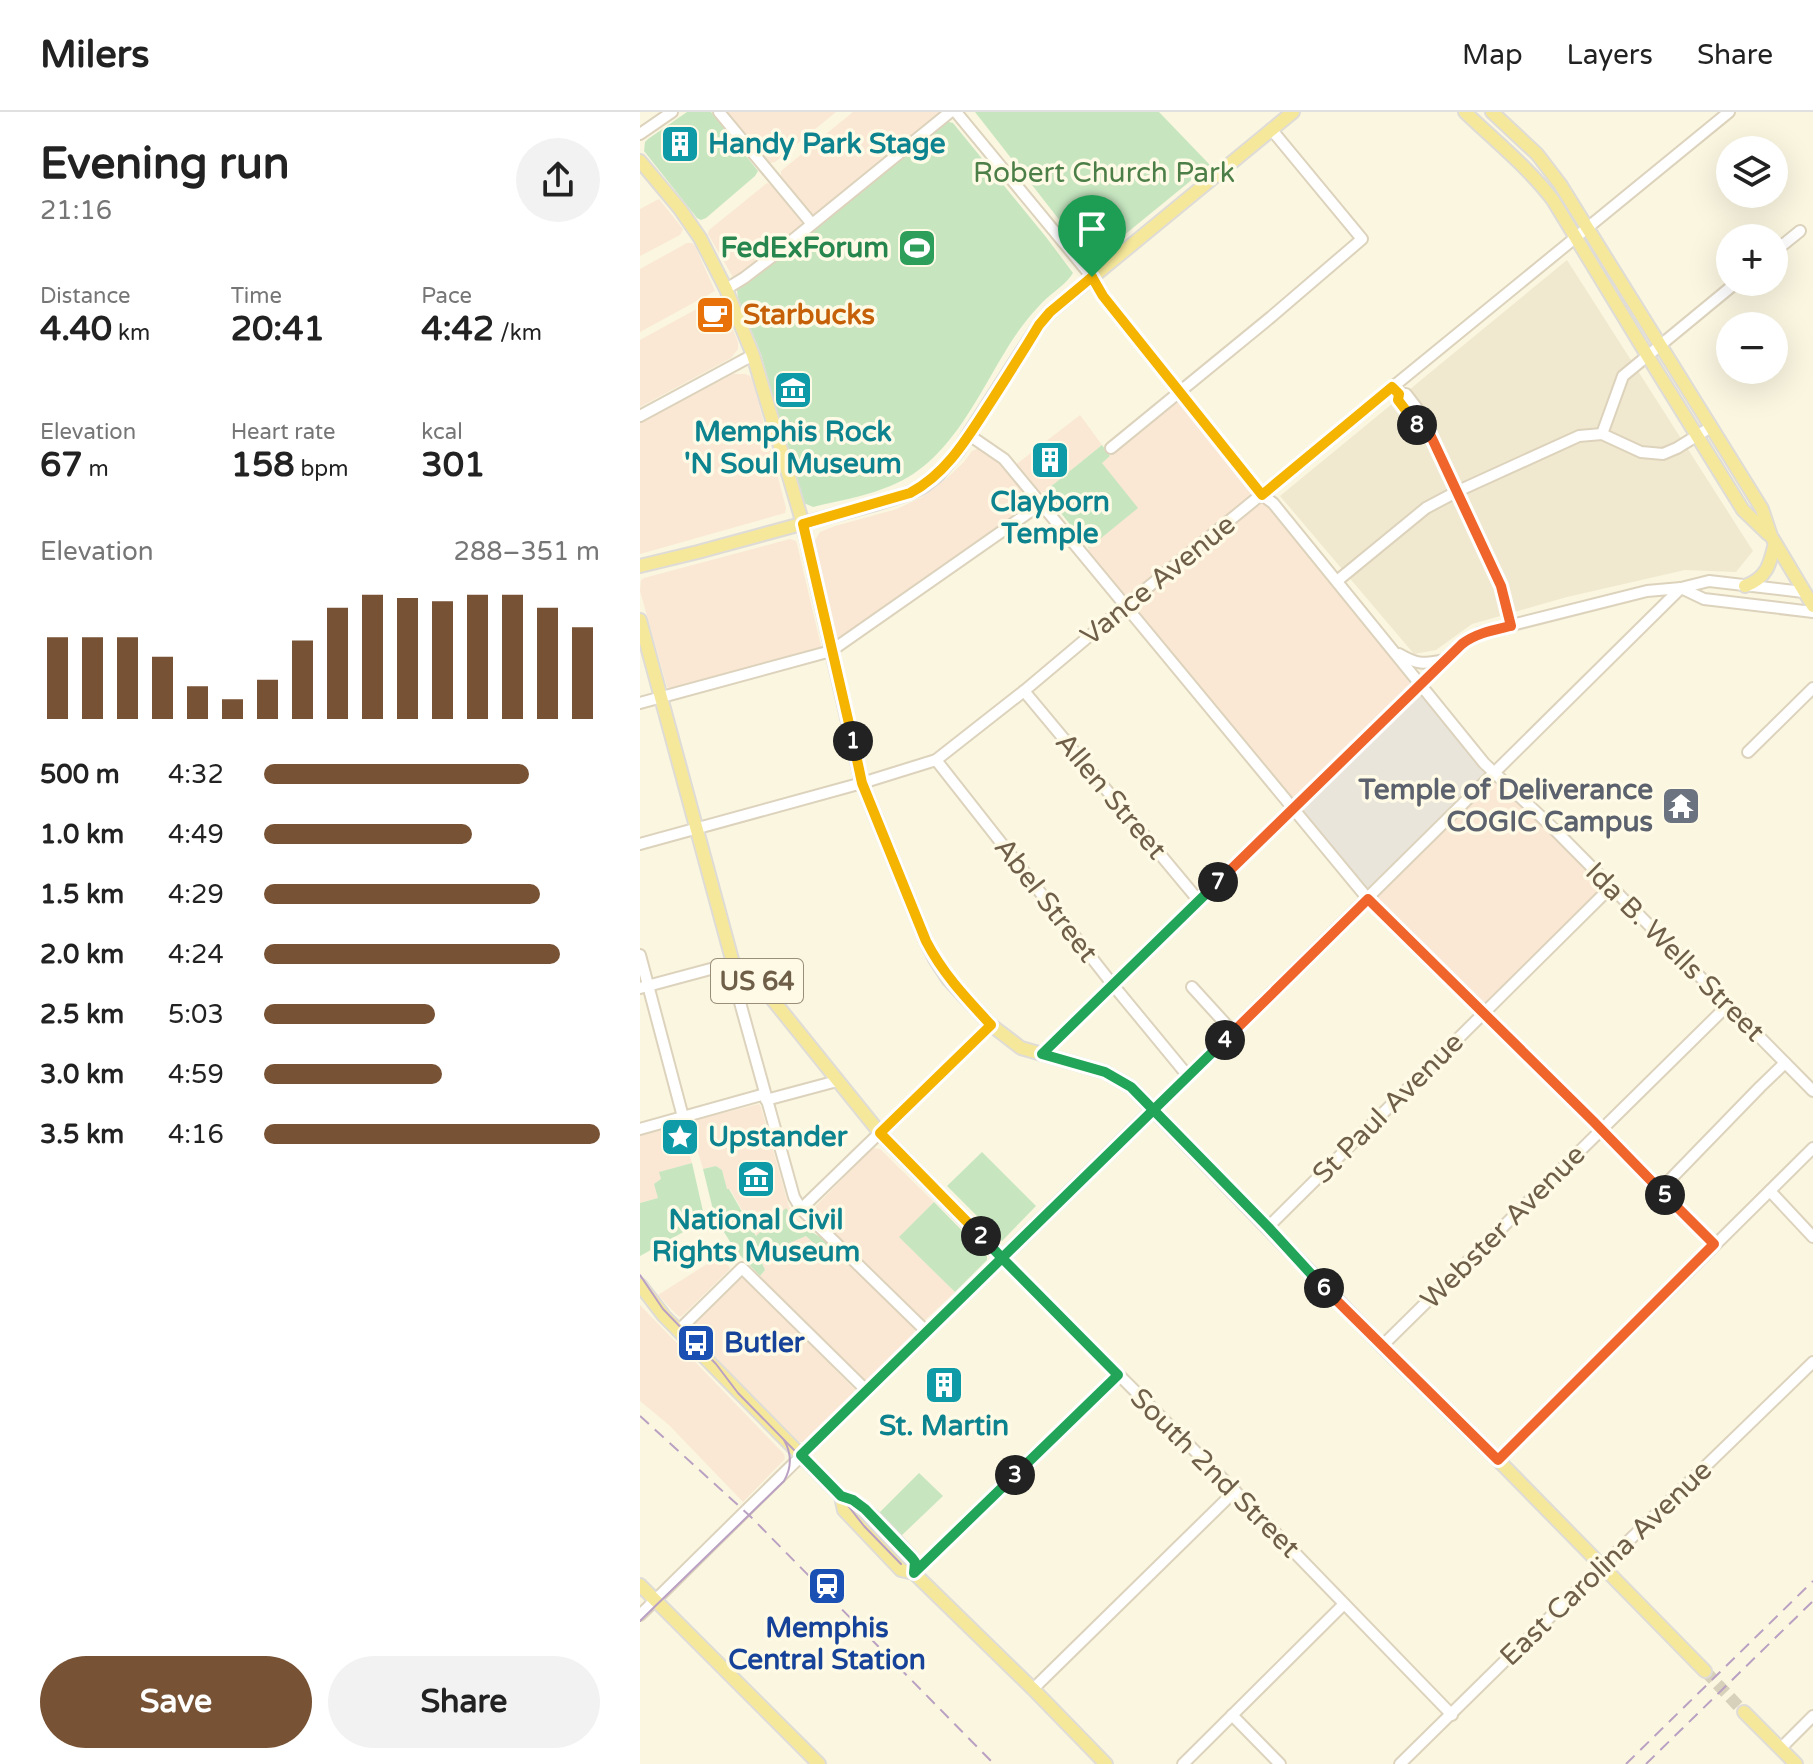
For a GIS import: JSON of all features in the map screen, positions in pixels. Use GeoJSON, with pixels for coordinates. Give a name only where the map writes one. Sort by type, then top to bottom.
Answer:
{"type":"FeatureCollection","features":[{"type":"Feature","properties":{"kind":"main road"},"geometry":{"type":"LineString","coordinates":[[640,566],[803,524],[910,493],[924,486],[958,451],[1050,312],[1293,112]]}},
{"type":"Feature","properties":{"kind":"main road"},"geometry":{"type":"LineString","coordinates":[[1465,112],[1537,179],[1553,200],[1743,510],[1773,540],[1808,593],[1813,609]]}},
{"type":"Feature","properties":{"kind":"main road"},"geometry":{"type":"LineString","coordinates":[[1499,115],[1549,168],[1762,509],[1773,540],[1770,562],[1757,581],[1745,586]]}},
{"type":"Feature","properties":{"kind":"main road"},"geometry":{"type":"LineString","coordinates":[[640,161],[697,233],[726,289],[753,355],[803,524],[862,783],[926,941],[948,979],[991,1025],[1021,1048],[1105,1072],[1131,1087],[1382,1346],[1705,1671]]}},
{"type":"Feature","properties":{"kind":"main road","name":"US 64"},"geometry":{"type":"LineString","coordinates":[[640,620],[733,963]]}},
{"type":"Feature","properties":{"kind":"main road","name":"South 2nd Street"},"geometry":{"type":"LineString","coordinates":[[733,963],[752,974],[880,1133],[1002,1258]]}},
{"type":"Feature","properties":{"kind":"main road"},"geometry":{"type":"LineString","coordinates":[[1002,1258],[1153,1110]]}},
{"type":"Feature","properties":{"kind":"main road"},"geometry":{"type":"LineString","coordinates":[[641,1290],[841,1496],[865,1509],[912,1558],[915,1562],[914,1573],[1106,1764]]}},
{"type":"Feature","properties":{"kind":"main road"},"geometry":{"type":"LineString","coordinates":[[640,1585],[819,1764]]}},
{"type":"Feature","properties":{"kind":"main road"},"geometry":{"type":"LineString","coordinates":[[1744,1712],[1796,1764]]}},
{"type":"Feature","properties":{"kind":"street"},"geometry":{"type":"LineString","coordinates":[[640,134],[672,112]]}},
{"type":"Feature","properties":{"kind":"street"},"geometry":{"type":"LineString","coordinates":[[719,112],[812,224]]}},
{"type":"Feature","properties":{"kind":"street"},"geometry":{"type":"LineString","coordinates":[[726,289],[744,278],[950,112]]}},
{"type":"Feature","properties":{"kind":"street","name":"Ida B. Wells Street"},"geometry":{"type":"LineString","coordinates":[[956,112],[1092,277],[1103,296],[1262,495],[1273,503],[1484,763],[1813,1091]]}},
{"type":"Feature","properties":{"kind":"street","name":"Vance Avenue"},"geometry":{"type":"LineString","coordinates":[[640,844],[936,760],[1396,390],[1729,112]]}},
{"type":"Feature","properties":{"kind":"street"},"geometry":{"type":"LineString","coordinates":[[1111,448],[1362,239],[1271,129]]}},
{"type":"Feature","properties":{"kind":"street"},"geometry":{"type":"LineString","coordinates":[[1788,241],[1800,231]]}},
{"type":"Feature","properties":{"kind":"street"},"geometry":{"type":"LineString","coordinates":[[1602,434],[1623,376],[1720,296]]}},
{"type":"Feature","properties":{"kind":"street"},"geometry":{"type":"LineString","coordinates":[[640,416],[753,355]]}},
{"type":"Feature","properties":{"kind":"street"},"geometry":{"type":"LineString","coordinates":[[1396,390],[1398,400],[1420,429],[1429,432],[1458,491],[1501,586],[1511,626]]}},
{"type":"Feature","properties":{"kind":"street"},"geometry":{"type":"LineString","coordinates":[[1337,581],[1411,519],[1434,504],[1579,436],[1602,434],[1641,452],[1663,454],[1711,427]]}},
{"type":"Feature","properties":{"kind":"street"},"geometry":{"type":"LineString","coordinates":[[969,435],[1004,459],[1368,899],[1714,1244]]}},
{"type":"Feature","properties":{"kind":"street"},"geometry":{"type":"LineString","coordinates":[[640,703],[831,651],[1041,504]]}},
{"type":"Feature","properties":{"kind":"street"},"geometry":{"type":"LineString","coordinates":[[1042,1054],[1470,638],[1647,591],[1681,588],[1709,581],[1808,593]]}},
{"type":"Feature","properties":{"kind":"street"},"geometry":{"type":"LineString","coordinates":[[1681,588],[1704,599],[1813,609]]}},
{"type":"Feature","properties":{"kind":"street"},"geometry":{"type":"LineString","coordinates":[[1153,1110],[1681,588]]}},
{"type":"Feature","properties":{"kind":"street"},"geometry":{"type":"LineString","coordinates":[[1393,651],[1422,665],[1446,659]]}},
{"type":"Feature","properties":{"kind":"street"},"geometry":{"type":"LineString","coordinates":[[1748,752],[1813,688]]}},
{"type":"Feature","properties":{"kind":"street","name":"Allen Street"},"geometry":{"type":"LineString","coordinates":[[1024,691],[1199,901]]}},
{"type":"Feature","properties":{"kind":"street","name":"Abel Street"},"geometry":{"type":"LineString","coordinates":[[936,760],[1188,1076]]}},
{"type":"Feature","properties":{"kind":"street","name":"St Paul Avenue"},"geometry":{"type":"LineString","coordinates":[[1268,1227],[1611,887]]}},
{"type":"Feature","properties":{"kind":"street"},"geometry":{"type":"LineString","coordinates":[[640,955],[644,987],[683,1117]]}},
{"type":"Feature","properties":{"kind":"street"},"geometry":{"type":"LineString","coordinates":[[644,987],[733,963]]}},
{"type":"Feature","properties":{"kind":"street"},"geometry":{"type":"LineString","coordinates":[[733,963],[731,970],[789,1186],[801,1209],[927,1332]]}},
{"type":"Feature","properties":{"kind":"street"},"geometry":{"type":"LineString","coordinates":[[1192,987],[1233,1032]]}},
{"type":"Feature","properties":{"kind":"street","name":"Webster Avenue"},"geometry":{"type":"LineString","coordinates":[[1382,1346],[1727,1006]]}},
{"type":"Feature","properties":{"kind":"street"},"geometry":{"type":"LineString","coordinates":[[801,1209],[991,1025]]}},
{"type":"Feature","properties":{"kind":"street"},"geometry":{"type":"LineString","coordinates":[[1660,1190],[1785,1063]]}},
{"type":"Feature","properties":{"kind":"street"},"geometry":{"type":"LineString","coordinates":[[640,1129],[837,1081]]}},
{"type":"Feature","properties":{"kind":"street"},"geometry":{"type":"LineString","coordinates":[[1498,1460],[1813,1148]]}},
{"type":"Feature","properties":{"kind":"street"},"geometry":{"type":"LineString","coordinates":[[1770,1191],[1813,1237]]}},
{"type":"Feature","properties":{"kind":"street"},"geometry":{"type":"LineString","coordinates":[[640,1615],[1002,1258]]}},
{"type":"Feature","properties":{"kind":"street","name":"South 2nd Street"},"geometry":{"type":"LineString","coordinates":[[1002,1258],[1235,1491],[1452,1715]]}},
{"type":"Feature","properties":{"kind":"street"},"geometry":{"type":"LineString","coordinates":[[678,1331],[742,1268],[867,1391]]}},
{"type":"Feature","properties":{"kind":"street","name":"East Carolina Avenue"},"geometry":{"type":"LineString","coordinates":[[1400,1764],[1813,1362]]}},
{"type":"Feature","properties":{"kind":"street"},"geometry":{"type":"LineString","coordinates":[[914,1573],[1118,1375]]}},
{"type":"Feature","properties":{"kind":"street"},"geometry":{"type":"LineString","coordinates":[[1033,1689],[1235,1491]]}},
{"type":"Feature","properties":{"kind":"street"},"geometry":{"type":"LineString","coordinates":[[1183,1764],[1344,1604]]}},
{"type":"Feature","properties":{"kind":"street"},"geometry":{"type":"LineString","coordinates":[[1232,1715],[1280,1764]]}},
{"type":"Feature","properties":{"kind":"street"},"geometry":{"type":"LineString","coordinates":[[1781,1748],[1813,1716]]}},
{"type":"Feature","properties":{"kind":"shaded area"},"geometry":{"type":"Polygon","coordinates":[[[726,112],[836,112],[770,163],[726,112]]]}},
{"type":"Feature","properties":{"kind":"shaded area"},"geometry":{"type":"Polygon","coordinates":[[[853,112],[942,112],[812,216],[781,179],[781,171],[853,112]]]}},
{"type":"Feature","properties":{"kind":"shaded area"},"geometry":{"type":"Polygon","coordinates":[[[767,183],[803,226],[746,273],[734,279],[708,234],[709,230],[767,183]]]}},
{"type":"Feature","properties":{"kind":"shaded area"},"geometry":{"type":"Polygon","coordinates":[[[659,199],[683,229],[680,235],[640,256],[640,209],[659,199]]]}},
{"type":"Feature","properties":{"kind":"shaded area"},"geometry":{"type":"Polygon","coordinates":[[[687,243],[695,246],[715,291],[640,332],[640,269],[687,243]]]}},
{"type":"Feature","properties":{"kind":"shaded area"},"geometry":{"type":"Polygon","coordinates":[[[1567,260],[1753,551],[1736,572],[1685,570],[1567,597],[1472,624],[1436,650],[1414,654],[1280,496],[1567,260]]]}},
{"type":"Feature","properties":{"kind":"shaded area"},"geometry":{"type":"Polygon","coordinates":[[[713,300],[721,301],[738,349],[731,358],[640,407],[640,340],[713,300]]]}},
{"type":"Feature","properties":{"kind":"shaded area"},"geometry":{"type":"Polygon","coordinates":[[[733,374],[745,374],[753,381],[785,513],[640,554],[640,423],[733,374]]]}},
{"type":"Feature","properties":{"kind":"shaded area"},"geometry":{"type":"Polygon","coordinates":[[[1178,394],[1259,494],[1126,601],[1087,552],[1137,508],[1102,463],[1113,448],[1178,394]]]}},
{"type":"Feature","properties":{"kind":"shaded area"},"geometry":{"type":"Polygon","coordinates":[[[1080,415],[1102,445],[1044,492],[1035,494],[1014,466],[1080,415]]]}},
{"type":"Feature","properties":{"kind":"shaded area"},"geometry":{"type":"Polygon","coordinates":[[[979,448],[1004,467],[1033,504],[837,641],[815,547],[820,532],[897,509],[920,498],[979,448]]]}},
{"type":"Feature","properties":{"kind":"shaded area"},"geometry":{"type":"Polygon","coordinates":[[[1263,499],[1416,685],[1294,803],[1132,607],[1263,499]]]}},
{"type":"Feature","properties":{"kind":"shaded area"},"geometry":{"type":"Polygon","coordinates":[[[790,539],[797,544],[821,646],[819,650],[671,689],[667,687],[640,591],[641,580],[790,539]]]}},
{"type":"Feature","properties":{"kind":"shaded area"},"geometry":{"type":"Polygon","coordinates":[[[1421,691],[1490,773],[1368,892],[1299,809],[1421,691]]]}},
{"type":"Feature","properties":{"kind":"shaded area"},"geometry":{"type":"Polygon","coordinates":[[[1496,779],[1606,886],[1483,1010],[1374,900],[1496,779]]]}},
{"type":"Feature","properties":{"kind":"shaded area","name":"National Civil Rights Museum"},"geometry":{"type":"Polygon","coordinates":[[[759,1104],[789,1207],[804,1227],[791,1215],[775,1219],[757,1236],[730,1189],[727,1190],[722,1170],[716,1166],[703,1169],[691,1128],[695,1120],[759,1104]]]}},
{"type":"Feature","properties":{"kind":"shaded area"},"geometry":{"type":"Polygon","coordinates":[[[681,1125],[692,1163],[660,1172],[658,1198],[640,1203],[640,1136],[681,1125]]]}},
{"type":"Feature","properties":{"kind":"shaded area"},"geometry":{"type":"Polygon","coordinates":[[[873,1148],[880,1149],[934,1202],[900,1237],[955,1292],[922,1323],[812,1210],[873,1148]]]}},
{"type":"Feature","properties":{"kind":"shaded area"},"geometry":{"type":"Polygon","coordinates":[[[806,1236],[835,1251],[831,1246],[914,1327],[912,1336],[865,1382],[760,1276],[765,1270],[757,1254],[806,1236]]]}},
{"type":"Feature","properties":{"kind":"shaded area"},"geometry":{"type":"Polygon","coordinates":[[[723,1254],[730,1269],[680,1317],[658,1295],[723,1254]]]}},
{"type":"Feature","properties":{"kind":"shaded area"},"geometry":{"type":"Polygon","coordinates":[[[744,1277],[855,1390],[803,1442],[799,1442],[692,1334],[694,1323],[744,1277]]]}},
{"type":"Feature","properties":{"kind":"shaded area"},"geometry":{"type":"Polygon","coordinates":[[[640,1305],[784,1454],[785,1459],[743,1502],[669,1425],[640,1401],[640,1305]]]}},
{"type":"Feature","properties":{"kind":"green space"},"geometry":{"type":"Polygon","coordinates":[[[687,112],[711,112],[758,171],[701,220],[644,151],[648,139],[687,112]]]}},
{"type":"Feature","properties":{"kind":"green space","name":"Robert Church Park"},"geometry":{"type":"Polygon","coordinates":[[[975,112],[1159,112],[1210,165],[1101,254],[1092,256],[1086,254],[975,112]]]}},
{"type":"Feature","properties":{"kind":"green space"},"geometry":{"type":"Polygon","coordinates":[[[945,121],[953,123],[1073,273],[1022,326],[962,424],[929,462],[885,488],[813,507],[804,503],[801,497],[761,354],[737,290],[945,121]]]}},
{"type":"Feature","properties":{"kind":"green space"},"geometry":{"type":"Polygon","coordinates":[[[1102,445],[1110,456],[1102,463],[1138,508],[1089,548],[1044,492],[1102,445]]]}},
{"type":"Feature","properties":{"kind":"green space"},"geometry":{"type":"Polygon","coordinates":[[[982,1152],[1036,1206],[1002,1241],[947,1186],[982,1152]]]}},
{"type":"Feature","properties":{"kind":"green space"},"geometry":{"type":"Polygon","coordinates":[[[692,1163],[705,1220],[640,1256],[640,1203],[658,1198],[654,1184],[661,1179],[659,1172],[692,1163]]]}},
{"type":"Feature","properties":{"kind":"green space"},"geometry":{"type":"Polygon","coordinates":[[[716,1166],[722,1170],[727,1189],[756,1236],[786,1208],[798,1224],[822,1238],[835,1251],[832,1258],[806,1236],[758,1254],[765,1270],[760,1276],[736,1251],[715,1218],[703,1169],[716,1166]]]}},
{"type":"Feature","properties":{"kind":"green space"},"geometry":{"type":"Polygon","coordinates":[[[934,1202],[987,1256],[987,1260],[955,1292],[899,1237],[934,1202]]]}},
{"type":"Feature","properties":{"kind":"green space"},"geometry":{"type":"Polygon","coordinates":[[[919,1473],[943,1496],[901,1536],[879,1513],[919,1473]]]}},
{"type":"Feature","properties":{"kind":"tunnel"},"geometry":{"type":"LineString","coordinates":[[1705,1671],[1744,1712]]}},
{"type":"Feature","properties":{"kind":"tram line"},"geometry":{"type":"LineString","coordinates":[[640,1275],[663,1309],[716,1364],[738,1393],[901,1564]]}},
{"type":"Feature","properties":{"kind":"tram line"},"geometry":{"type":"LineString","coordinates":[[640,1621],[784,1481],[790,1460],[784,1440]]}},
{"type":"Feature","properties":{"kind":"railway"},"geometry":{"type":"LineString","coordinates":[[640,1416],[751,1517],[994,1764]]}},
{"type":"Feature","properties":{"kind":"railway"},"geometry":{"type":"LineString","coordinates":[[1626,1764],[1813,1581]]}},
{"type":"Feature","properties":{"kind":"railway"},"geometry":{"type":"LineString","coordinates":[[1646,1764],[1813,1601]]}},
{"type":"Feature","properties":{"kind":"place","name":"Handy Park Stage"},"geometry":{"type":"Point","coordinates":[680,144]}},
{"type":"Feature","properties":{"kind":"place","name":"FedExForum"},"geometry":{"type":"Point","coordinates":[917,248]}},
{"type":"Feature","properties":{"kind":"place","name":"Starbucks"},"geometry":{"type":"Point","coordinates":[715,315]}},
{"type":"Feature","properties":{"kind":"place","name":"Memphis Rock 'N Soul Museum"},"geometry":{"type":"Point","coordinates":[793,390]}},
{"type":"Feature","properties":{"kind":"place","name":"Clayborn Temple"},"geometry":{"type":"Point","coordinates":[1050,460]}},
{"type":"Feature","properties":{"kind":"place","name":"Temple of Deliverance COGIC Campus"},"geometry":{"type":"Point","coordinates":[1681,806]}},
{"type":"Feature","properties":{"kind":"place","name":"Upstander"},"geometry":{"type":"Point","coordinates":[680,1137]}},
{"type":"Feature","properties":{"kind":"place","name":"National Civil Rights Museum"},"geometry":{"type":"Point","coordinates":[756,1179]}},
{"type":"Feature","properties":{"kind":"place","name":"Butler"},"geometry":{"type":"Point","coordinates":[696,1343]}},
{"type":"Feature","properties":{"kind":"place","name":"St. Martin"},"geometry":{"type":"Point","coordinates":[944,1385]}},
{"type":"Feature","properties":{"kind":"place","name":"Memphis Central Station"},"geometry":{"type":"Point","coordinates":[827,1586]}},
{"type":"Feature","properties":{"kind":"route"},"geometry":{"type":"LineString","coordinates":[[1092,277],[1039,325],[958,451],[938,475],[910,493],[803,524],[862,783],[935,959],[948,979],[991,1025],[880,1133],[1002,1258],[801,1455],[841,1496],[865,1509],[912,1558],[915,1562],[914,1573],[1118,1375],[1002,1258],[1109,1152],[1153,1110],[1368,899],[1714,1244],[1498,1460],[1312,1275],[1268,1227],[1185,1143],[1153,1110],[1131,1087],[1105,1072],[1042,1054],[1462,644],[1480,633],[1511,626],[1501,586],[1431,435],[1420,429],[1392,387],[1262,495],[1103,296],[1092,277]]}}]}
